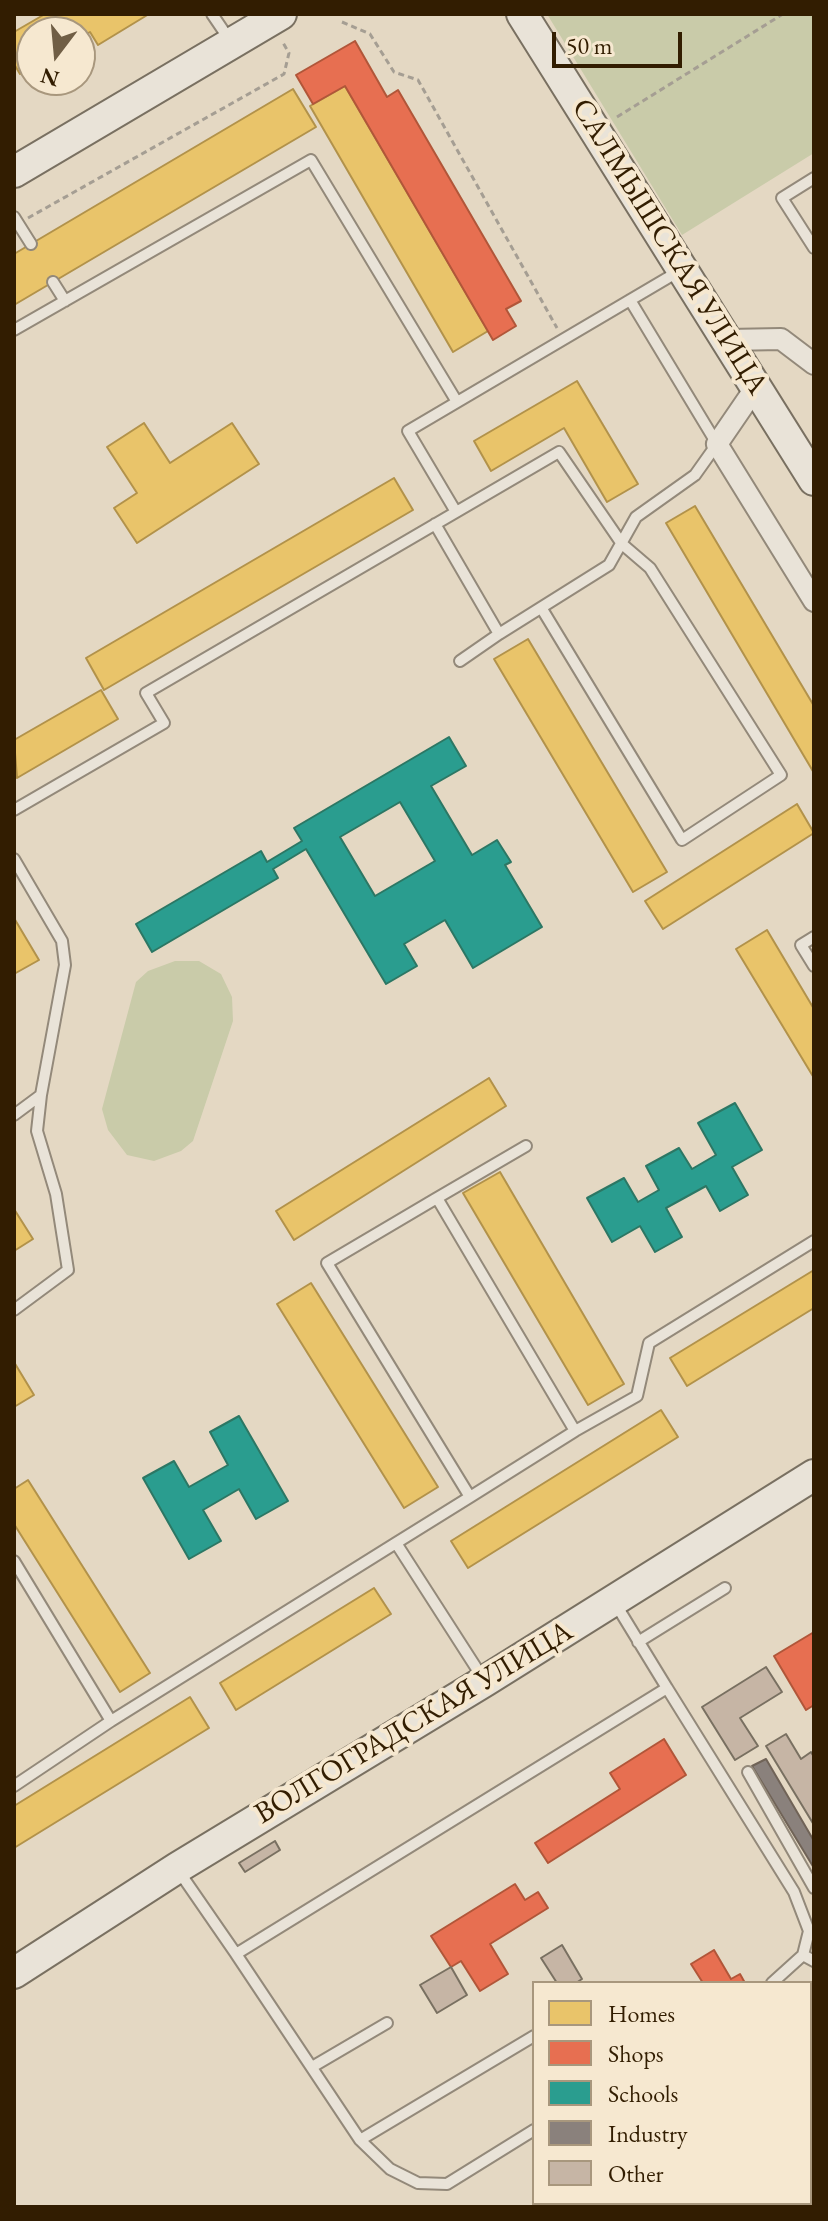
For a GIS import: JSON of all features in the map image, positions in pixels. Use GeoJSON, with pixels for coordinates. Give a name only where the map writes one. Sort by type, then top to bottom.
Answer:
{"type":"FeatureCollection","features":[{"type":"Feature","properties":{"kind":"main road","name":"САЛМЫШСКАЯ УЛИЦА"},"geometry":{"type":"LineString","coordinates":[[522,14],[814,480]]}},
{"type":"Feature","properties":{"kind":"main road"},"geometry":{"type":"LineString","coordinates":[[14,172],[276,17]]}},
{"type":"Feature","properties":{"kind":"main road","name":"ВОЛГОГРАДСКАЯ УЛИЦА"},"geometry":{"type":"LineString","coordinates":[[15,1969],[814,1475]]}},
{"type":"Feature","properties":{"kind":"street"},"geometry":{"type":"LineString","coordinates":[[728,340],[781,339],[814,364]]}},
{"type":"Feature","properties":{"kind":"street"},"geometry":{"type":"LineString","coordinates":[[756,387],[717,444],[814,601]]}},
{"type":"Feature","properties":{"kind":"lane"},"geometry":{"type":"LineString","coordinates":[[212,14],[231,43]]}},
{"type":"Feature","properties":{"kind":"lane"},"geometry":{"type":"LineString","coordinates":[[14,330],[311,160],[457,402]]}},
{"type":"Feature","properties":{"kind":"lane"},"geometry":{"type":"LineString","coordinates":[[814,178],[782,198],[814,248]]}},
{"type":"Feature","properties":{"kind":"lane"},"geometry":{"type":"LineString","coordinates":[[16,220],[31,244]]}},
{"type":"Feature","properties":{"kind":"lane"},"geometry":{"type":"LineString","coordinates":[[456,512],[408,431],[683,269]]}},
{"type":"Feature","properties":{"kind":"lane"},"geometry":{"type":"LineString","coordinates":[[53,282],[65,301]]}},
{"type":"Feature","properties":{"kind":"lane"},"geometry":{"type":"LineString","coordinates":[[460,661],[609,565],[636,517],[695,475],[717,444],[630,300]]}},
{"type":"Feature","properties":{"kind":"lane"},"geometry":{"type":"LineString","coordinates":[[14,810],[164,723],[146,693],[559,452],[622,544],[650,568],[781,775],[682,840],[542,609]]}},
{"type":"Feature","properties":{"kind":"lane"},"geometry":{"type":"LineString","coordinates":[[435,524],[499,634]]}},
{"type":"Feature","properties":{"kind":"lane"},"geometry":{"type":"LineString","coordinates":[[14,859],[62,941],[65,965],[37,1131],[56,1194],[68,1270],[14,1310]]}},
{"type":"Feature","properties":{"kind":"lane"},"geometry":{"type":"LineString","coordinates":[[814,937],[801,945],[814,966]]}},
{"type":"Feature","properties":{"kind":"lane"},"geometry":{"type":"LineString","coordinates":[[14,1115],[41,1095]]}},
{"type":"Feature","properties":{"kind":"lane"},"geometry":{"type":"LineString","coordinates":[[470,1497],[327,1263],[526,1146]]}},
{"type":"Feature","properties":{"kind":"lane"},"geometry":{"type":"LineString","coordinates":[[437,1198],[575,1431]]}},
{"type":"Feature","properties":{"kind":"lane"},"geometry":{"type":"LineString","coordinates":[[14,1786],[111,1721],[575,1431],[637,1396],[649,1343],[814,1241]]}},
{"type":"Feature","properties":{"kind":"lane"},"geometry":{"type":"LineString","coordinates":[[396,1543],[485,1681]]}},
{"type":"Feature","properties":{"kind":"lane"},"geometry":{"type":"LineString","coordinates":[[14,1561],[111,1721]]}},
{"type":"Feature","properties":{"kind":"lane"},"geometry":{"type":"LineString","coordinates":[[638,1642],[725,1588]]}},
{"type":"Feature","properties":{"kind":"lane"},"geometry":{"type":"LineString","coordinates":[[613,1601],[794,1892],[809,1931],[803,1955],[774,1981]]}},
{"type":"Feature","properties":{"kind":"lane"},"geometry":{"type":"LineString","coordinates":[[236,1954],[667,1688]]}},
{"type":"Feature","properties":{"kind":"lane"},"geometry":{"type":"LineString","coordinates":[[748,1772],[814,1888]]}},
{"type":"Feature","properties":{"kind":"lane"},"geometry":{"type":"LineString","coordinates":[[177,1868],[360,2140],[390,2169],[418,2183],[447,2184],[532,2131]]}},
{"type":"Feature","properties":{"kind":"lane"},"geometry":{"type":"LineString","coordinates":[[803,1955],[814,1961]]}},
{"type":"Feature","properties":{"kind":"lane"},"geometry":{"type":"LineString","coordinates":[[312,2067],[387,2023]]}},
{"type":"Feature","properties":{"kind":"lane"},"geometry":{"type":"LineString","coordinates":[[360,2140],[532,2037]]}},
{"type":"Feature","properties":{"kind":"path"},"geometry":{"type":"LineString","coordinates":[[612,120],[783,14]]}},
{"type":"Feature","properties":{"kind":"path"},"geometry":{"type":"LineString","coordinates":[[16,220],[284,74],[289,53],[276,17]]}},
{"type":"Feature","properties":{"kind":"path"},"geometry":{"type":"LineString","coordinates":[[342,22],[370,34],[394,72],[418,80],[563,338]]}},
{"type":"Feature","properties":{"kind":"green space"},"geometry":{"type":"Polygon","coordinates":[[[547,14],[814,14],[814,153],[682,235],[547,14]]]}},
{"type":"Feature","properties":{"kind":"green space"},"geometry":{"type":"Polygon","coordinates":[[[175,961],[199,961],[221,974],[232,997],[233,1021],[193,1141],[181,1151],[154,1161],[127,1155],[108,1130],[102,1109],[136,982],[148,971],[175,961]]]}},
{"type":"Feature","properties":{"kind":"building: Homes"},"geometry":{"type":"Polygon","coordinates":[[[149,14],[98,45],[96,16],[42,16],[149,14]]]}},
{"type":"Feature","properties":{"kind":"building: Homes"},"geometry":{"type":"Polygon","coordinates":[[[16,31],[16,67],[14,64],[16,31]]]}},
{"type":"Feature","properties":{"kind":"building: Homes"},"geometry":{"type":"Polygon","coordinates":[[[345,86],[488,331],[453,352],[310,106],[345,86]]]}},
{"type":"Feature","properties":{"kind":"building: Homes"},"geometry":{"type":"Polygon","coordinates":[[[293,89],[316,127],[14,305],[14,254],[293,89]]]}},
{"type":"Feature","properties":{"kind":"building: Homes"},"geometry":{"type":"Polygon","coordinates":[[[577,381],[638,484],[607,502],[564,428],[491,471],[474,441],[577,381]]]}},
{"type":"Feature","properties":{"kind":"building: Homes"},"geometry":{"type":"Polygon","coordinates":[[[144,423],[170,463],[232,423],[259,464],[137,543],[114,508],[137,493],[107,447],[144,423]]]}},
{"type":"Feature","properties":{"kind":"building: Homes"},"geometry":{"type":"Polygon","coordinates":[[[394,478],[413,510],[104,690],[86,658],[394,478]]]}},
{"type":"Feature","properties":{"kind":"building: Homes"},"geometry":{"type":"Polygon","coordinates":[[[695,506],[814,706],[814,773],[666,523],[695,506]]]}},
{"type":"Feature","properties":{"kind":"building: Homes"},"geometry":{"type":"Polygon","coordinates":[[[528,639],[667,872],[633,892],[494,659],[528,639]]]}},
{"type":"Feature","properties":{"kind":"building: Homes"},"geometry":{"type":"Polygon","coordinates":[[[101,690],[118,719],[17,778],[14,740],[101,690]]]}},
{"type":"Feature","properties":{"kind":"building: Homes"},"geometry":{"type":"Polygon","coordinates":[[[797,804],[814,833],[663,929],[645,901],[797,804]]]}},
{"type":"Feature","properties":{"kind":"building: Homes"},"geometry":{"type":"Polygon","coordinates":[[[14,918],[39,960],[14,974],[14,918]]]}},
{"type":"Feature","properties":{"kind":"building: Homes"},"geometry":{"type":"Polygon","coordinates":[[[767,930],[814,1009],[814,1078],[736,949],[767,930]]]}},
{"type":"Feature","properties":{"kind":"building: Homes"},"geometry":{"type":"Polygon","coordinates":[[[489,1078],[506,1106],[294,1240],[276,1211],[489,1078]]]}},
{"type":"Feature","properties":{"kind":"building: Homes"},"geometry":{"type":"Polygon","coordinates":[[[500,1172],[624,1384],[588,1405],[463,1193],[500,1172]]]}},
{"type":"Feature","properties":{"kind":"building: Homes"},"geometry":{"type":"Polygon","coordinates":[[[14,1209],[33,1239],[14,1251],[14,1209]]]}},
{"type":"Feature","properties":{"kind":"building: Homes"},"geometry":{"type":"Polygon","coordinates":[[[814,1270],[814,1308],[687,1386],[670,1358],[814,1270]]]}},
{"type":"Feature","properties":{"kind":"building: Homes"},"geometry":{"type":"Polygon","coordinates":[[[311,1283],[438,1487],[404,1508],[277,1304],[311,1283]]]}},
{"type":"Feature","properties":{"kind":"building: Homes"},"geometry":{"type":"Polygon","coordinates":[[[14,1362],[34,1395],[14,1407],[14,1362]]]}},
{"type":"Feature","properties":{"kind":"building: Homes"},"geometry":{"type":"Polygon","coordinates":[[[661,1410],[678,1437],[468,1568],[451,1541],[661,1410]]]}},
{"type":"Feature","properties":{"kind":"building: Homes"},"geometry":{"type":"Polygon","coordinates":[[[28,1480],[150,1673],[120,1692],[14,1524],[14,1489],[28,1480]]]}},
{"type":"Feature","properties":{"kind":"building: Homes"},"geometry":{"type":"Polygon","coordinates":[[[374,1588],[391,1614],[236,1710],[220,1683],[374,1588]]]}},
{"type":"Feature","properties":{"kind":"building: Homes"},"geometry":{"type":"Polygon","coordinates":[[[190,1697],[209,1728],[14,1848],[14,1806],[190,1697]]]}},
{"type":"Feature","properties":{"kind":"building: Shops"},"geometry":{"type":"Polygon","coordinates":[[[355,41],[387,97],[398,90],[521,301],[506,309],[516,326],[493,340],[345,86],[313,104],[296,75],[355,41]]]}},
{"type":"Feature","properties":{"kind":"building: Shops"},"geometry":{"type":"Polygon","coordinates":[[[814,1632],[814,1705],[806,1710],[774,1656],[814,1632]]]}},
{"type":"Feature","properties":{"kind":"building: Shops"},"geometry":{"type":"Polygon","coordinates":[[[664,1739],[686,1775],[548,1863],[535,1843],[620,1789],[610,1773],[664,1739]]]}},
{"type":"Feature","properties":{"kind":"building: Shops"},"geometry":{"type":"Polygon","coordinates":[[[515,1884],[525,1900],[538,1892],[548,1908],[490,1944],[508,1974],[480,1991],[461,1961],[451,1967],[431,1936],[515,1884]]]}},
{"type":"Feature","properties":{"kind":"building: Shops"},"geometry":{"type":"Polygon","coordinates":[[[714,1950],[731,1979],[740,1974],[744,1981],[702,1981],[691,1964],[714,1950]]]}},
{"type":"Feature","properties":{"kind":"building: Schools"},"geometry":{"type":"Polygon","coordinates":[[[449,737],[466,766],[431,786],[472,855],[497,840],[511,862],[505,865],[542,927],[473,968],[445,920],[404,944],[417,966],[386,984],[306,849],[273,869],[278,878],[152,952],[136,924],[261,851],[267,862],[302,841],[294,828],[449,737]],[[400,802],[340,837],[375,896],[435,861],[400,802]]]}},
{"type":"Feature","properties":{"kind":"building: Schools"},"geometry":{"type":"Polygon","coordinates":[[[735,1103],[762,1150],[732,1167],[748,1195],[720,1211],[706,1186],[666,1208],[682,1237],[655,1252],[640,1226],[612,1242],[587,1198],[624,1178],[638,1202],[659,1190],[646,1166],[679,1148],[692,1169],[716,1155],[698,1123],[735,1103]]]}},
{"type":"Feature","properties":{"kind":"building: Schools"},"geometry":{"type":"Polygon","coordinates":[[[239,1416],[288,1501],[256,1519],[239,1489],[203,1510],[221,1541],[189,1559],[143,1478],[174,1461],[189,1487],[228,1465],[210,1432],[239,1416]]]}},
{"type":"Feature","properties":{"kind":"building: Industry"},"geometry":{"type":"Polygon","coordinates":[[[766,1759],[814,1841],[814,1868],[752,1766],[766,1759]]]}},
{"type":"Feature","properties":{"kind":"building: Other"},"geometry":{"type":"Polygon","coordinates":[[[766,1667],[782,1692],[740,1718],[758,1746],[735,1760],[702,1707],[766,1667]]]}},
{"type":"Feature","properties":{"kind":"building: Other"},"geometry":{"type":"Polygon","coordinates":[[[786,1734],[801,1759],[811,1752],[814,1757],[814,1825],[766,1746],[786,1734]]]}},
{"type":"Feature","properties":{"kind":"building: Other"},"geometry":{"type":"Polygon","coordinates":[[[275,1841],[280,1850],[245,1872],[239,1863],[275,1841]]]}},
{"type":"Feature","properties":{"kind":"building: Other"},"geometry":{"type":"Polygon","coordinates":[[[562,1945],[582,1979],[556,1981],[541,1958],[562,1945]]]}},
{"type":"Feature","properties":{"kind":"building: Other"},"geometry":{"type":"Polygon","coordinates":[[[451,1967],[467,1995],[437,2013],[420,1985],[451,1967]]]}}]}
